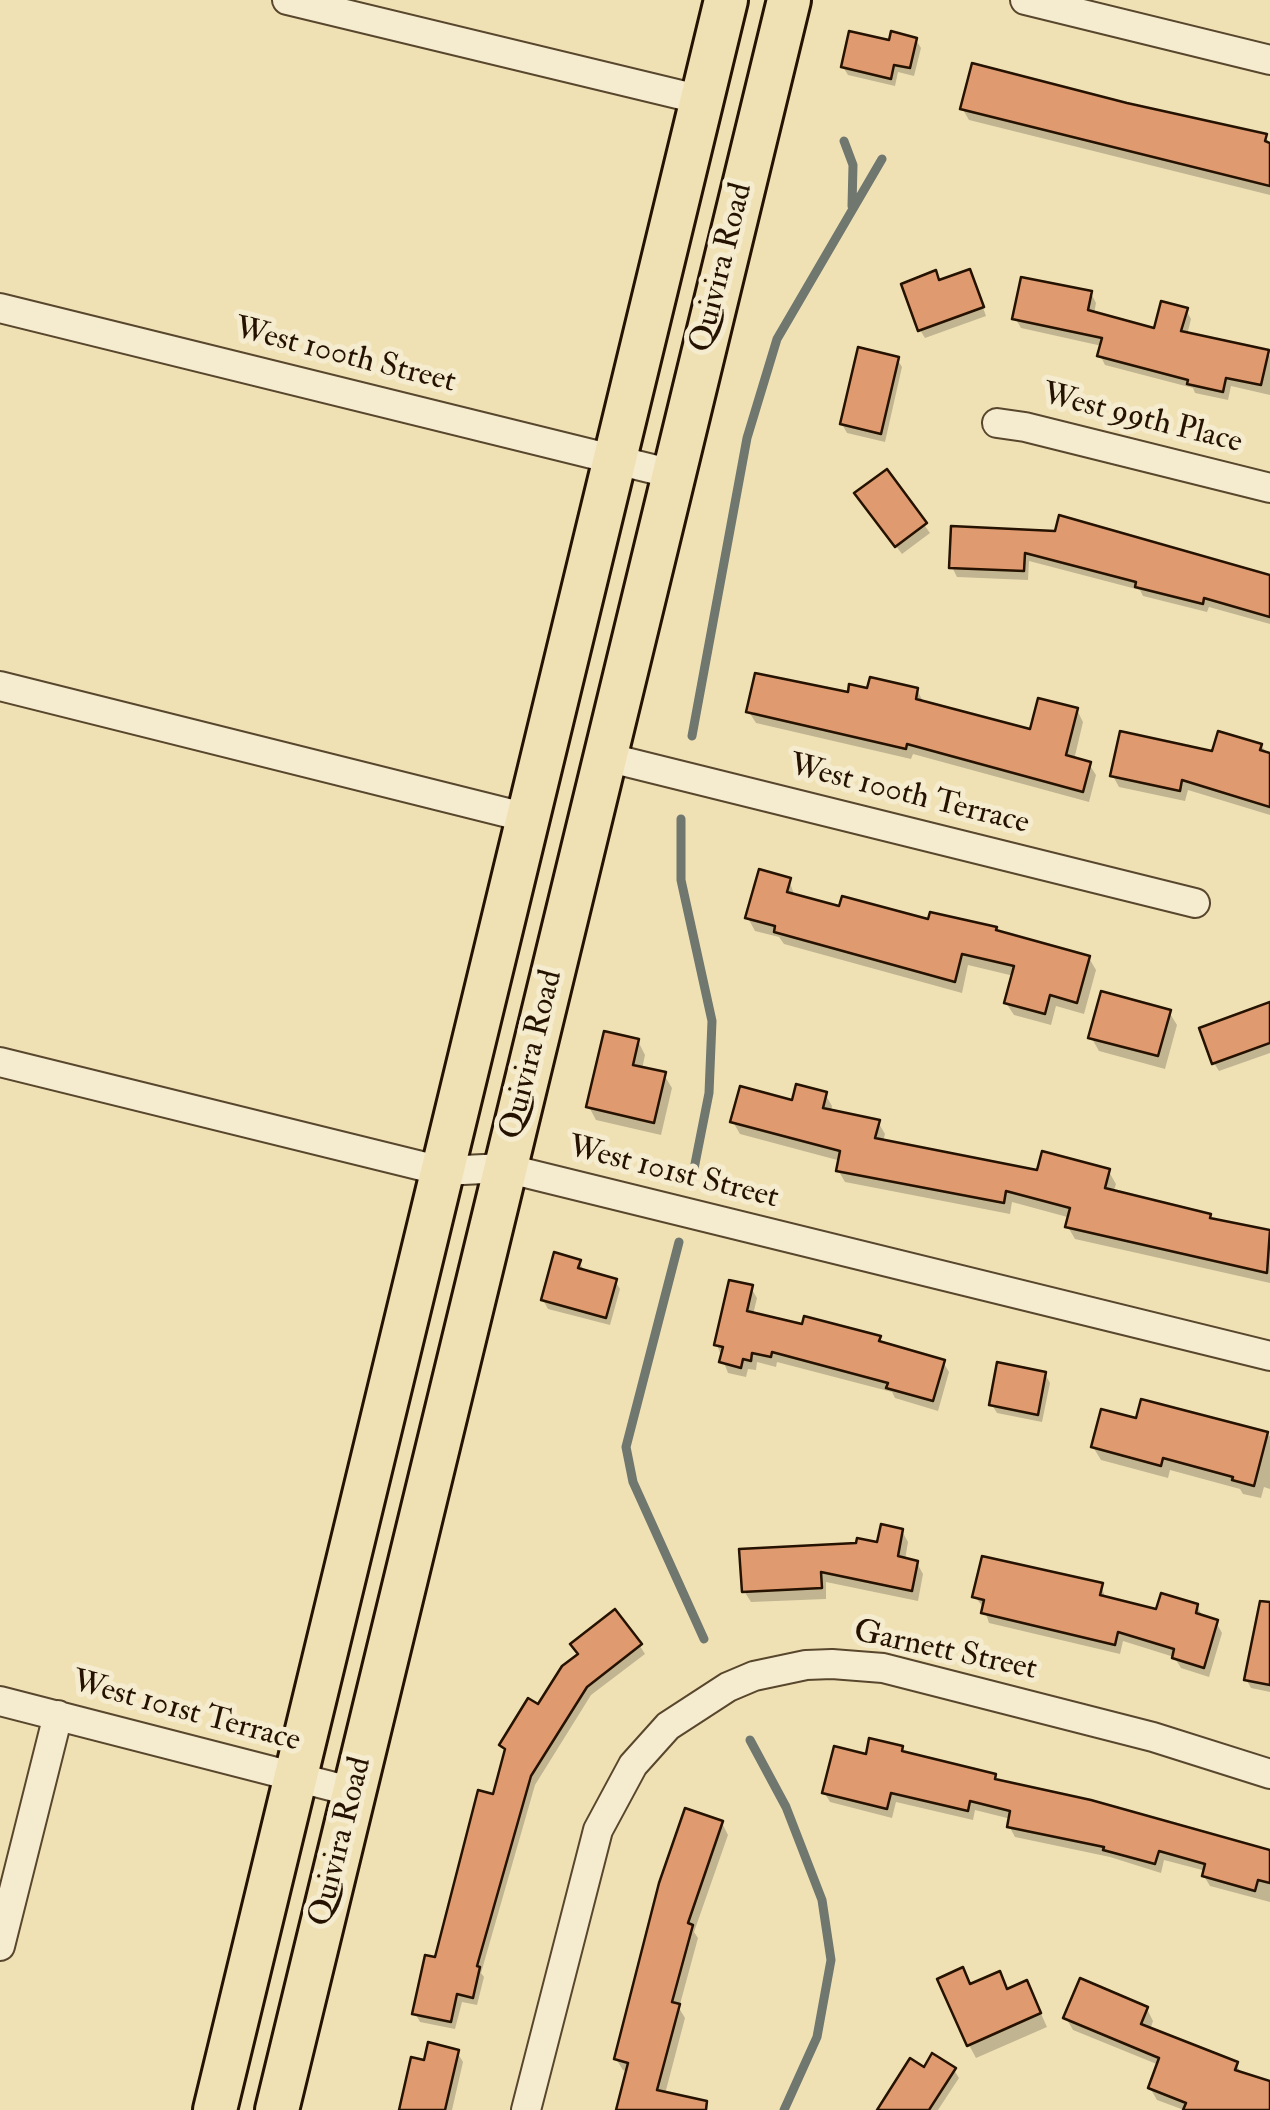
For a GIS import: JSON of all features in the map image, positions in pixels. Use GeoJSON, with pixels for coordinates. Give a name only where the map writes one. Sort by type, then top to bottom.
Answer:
{"type":"FeatureCollection","features":[{"type":"Feature","properties":{"kind":"main road","name":"Quivira Road"},"geometry":{"type":"LineString","coordinates":[[215,2110],[726,0]]}},
{"type":"Feature","properties":{"kind":"main road","name":"Quivira Road"},"geometry":{"type":"LineString","coordinates":[[277,2110],[789,0]]}},
{"type":"Feature","properties":{"kind":"street"},"geometry":{"type":"LineString","coordinates":[[287,0],[702,100]]}},
{"type":"Feature","properties":{"kind":"street"},"geometry":{"type":"LineString","coordinates":[[1025,0],[1270,60]]}},
{"type":"Feature","properties":{"kind":"street","name":"West 100th Street"},"geometry":{"type":"LineString","coordinates":[[0,308],[673,474]]}},
{"type":"Feature","properties":{"kind":"street","name":"West 99th Place"},"geometry":{"type":"LineString","coordinates":[[997,423],[1270,488]]}},
{"type":"Feature","properties":{"kind":"street"},"geometry":{"type":"LineString","coordinates":[[0,686],[528,818]]}},
{"type":"Feature","properties":{"kind":"street","name":"West 100th Terrace"},"geometry":{"type":"LineString","coordinates":[[606,758],[1195,904]]}},
{"type":"Feature","properties":{"kind":"street","name":"West 101st Street"},"geometry":{"type":"LineString","coordinates":[[0,1062],[442,1171],[506,1168],[1270,1356]]}},
{"type":"Feature","properties":{"kind":"street","name":"Garnett Street"},"geometry":{"type":"LineString","coordinates":[[526,2110],[598,1830],[633,1764],[668,1726],[728,1687],[754,1676],[806,1665],[883,1668],[1154,1737],[1270,1774]]}},
{"type":"Feature","properties":{"kind":"street","name":"West 101st Terrace"},"geometry":{"type":"LineString","coordinates":[[0,1702],[354,1792]]}},
{"type":"Feature","properties":{"kind":"street"},"geometry":{"type":"LineString","coordinates":[[0,1946],[58,1714]]}},
{"type":"Feature","properties":{"kind":"building"},"geometry":{"type":"Polygon","coordinates":[[[849,31],[889,40],[891,31],[917,38],[910,68],[894,65],[891,79],[841,67],[849,31]]]}},
{"type":"Feature","properties":{"kind":"building"},"geometry":{"type":"Polygon","coordinates":[[[972,63],[1267,134],[1270,186],[960,109],[972,63]]]}},
{"type":"Feature","properties":{"kind":"building"},"geometry":{"type":"Polygon","coordinates":[[[970,269],[984,307],[918,331],[901,284],[936,270],[939,280],[970,269]]]}},
{"type":"Feature","properties":{"kind":"building"},"geometry":{"type":"Polygon","coordinates":[[[1021,277],[1092,291],[1088,310],[1154,328],[1161,301],[1188,308],[1181,331],[1269,350],[1261,385],[1226,378],[1223,392],[1187,384],[1188,380],[1097,356],[1102,338],[1012,319],[1021,277]]]}},
{"type":"Feature","properties":{"kind":"building"},"geometry":{"type":"Polygon","coordinates":[[[858,347],[899,357],[881,434],[840,424],[858,347]]]}},
{"type":"Feature","properties":{"kind":"building"},"geometry":{"type":"Polygon","coordinates":[[[887,469],[927,523],[895,547],[854,493],[887,469]]]}},
{"type":"Feature","properties":{"kind":"building"},"geometry":{"type":"Polygon","coordinates":[[[1059,515],[1270,575],[1270,617],[1204,598],[1203,604],[1135,587],[1136,582],[1025,553],[1024,571],[949,568],[951,526],[1055,531],[1059,515]]]}},
{"type":"Feature","properties":{"kind":"building"},"geometry":{"type":"Polygon","coordinates":[[[755,673],[848,692],[849,684],[867,688],[870,677],[918,688],[916,699],[1030,729],[1038,698],[1078,708],[1066,755],[1091,762],[1083,792],[907,744],[906,749],[746,712],[755,673]]]}},
{"type":"Feature","properties":{"kind":"building"},"geometry":{"type":"Polygon","coordinates":[[[1120,731],[1212,751],[1218,731],[1262,744],[1260,750],[1270,753],[1270,807],[1182,780],[1180,791],[1110,776],[1120,731]]]}},
{"type":"Feature","properties":{"kind":"building"},"geometry":{"type":"Polygon","coordinates":[[[759,869],[791,878],[787,892],[839,906],[842,896],[928,919],[930,912],[997,927],[996,930],[1090,956],[1077,1003],[1050,995],[1045,1014],[1004,1003],[1014,966],[962,954],[955,982],[774,932],[775,926],[745,918],[759,869]]]}},
{"type":"Feature","properties":{"kind":"building"},"geometry":{"type":"Polygon","coordinates":[[[1101,991],[1171,1010],[1158,1056],[1088,1038],[1101,991]]]}},
{"type":"Feature","properties":{"kind":"building"},"geometry":{"type":"Polygon","coordinates":[[[1270,1002],[1270,1043],[1212,1064],[1199,1028],[1270,1002]]]}},
{"type":"Feature","properties":{"kind":"building"},"geometry":{"type":"Polygon","coordinates":[[[604,1031],[639,1039],[633,1065],[666,1072],[654,1123],[586,1107],[604,1031]]]}},
{"type":"Feature","properties":{"kind":"building"},"geometry":{"type":"Polygon","coordinates":[[[796,1084],[827,1092],[823,1108],[880,1120],[875,1138],[1037,1170],[1042,1151],[1110,1169],[1105,1188],[1211,1214],[1210,1218],[1270,1230],[1267,1273],[1065,1227],[1070,1208],[1006,1191],[1004,1203],[836,1171],[840,1151],[730,1122],[740,1086],[792,1100],[796,1084]]]}},
{"type":"Feature","properties":{"kind":"building"},"geometry":{"type":"Polygon","coordinates":[[[554,1252],[581,1260],[578,1268],[617,1279],[606,1318],[541,1300],[554,1252]]]}},
{"type":"Feature","properties":{"kind":"building"},"geometry":{"type":"Polygon","coordinates":[[[729,1280],[753,1285],[747,1311],[802,1324],[804,1316],[881,1336],[879,1341],[945,1360],[933,1401],[886,1388],[888,1383],[772,1352],[771,1357],[752,1353],[751,1361],[743,1359],[741,1368],[719,1362],[723,1347],[714,1345],[729,1280]]]}},
{"type":"Feature","properties":{"kind":"building"},"geometry":{"type":"Polygon","coordinates":[[[997,1362],[1046,1372],[1038,1415],[989,1405],[997,1362]]]}},
{"type":"Feature","properties":{"kind":"building"},"geometry":{"type":"Polygon","coordinates":[[[1141,1399],[1268,1432],[1254,1486],[1163,1458],[1161,1466],[1091,1447],[1101,1409],[1136,1418],[1141,1399]]]}},
{"type":"Feature","properties":{"kind":"building"},"geometry":{"type":"Polygon","coordinates":[[[881,1524],[903,1529],[898,1556],[918,1561],[912,1591],[821,1572],[822,1588],[742,1592],[739,1549],[856,1543],[857,1538],[877,1542],[881,1524]]]}},
{"type":"Feature","properties":{"kind":"building"},"geometry":{"type":"Polygon","coordinates":[[[982,1556],[1103,1583],[1100,1595],[1156,1609],[1161,1593],[1198,1604],[1196,1613],[1218,1620],[1204,1668],[1172,1658],[1174,1649],[1118,1632],[1115,1645],[981,1613],[984,1600],[972,1597],[982,1556]]]}},
{"type":"Feature","properties":{"kind":"building"},"geometry":{"type":"Polygon","coordinates":[[[1260,1601],[1270,1602],[1270,1685],[1244,1680],[1260,1601]]]}},
{"type":"Feature","properties":{"kind":"building"},"geometry":{"type":"Polygon","coordinates":[[[615,1609],[642,1644],[587,1687],[531,1776],[477,1966],[480,1967],[473,1998],[457,1994],[451,2022],[412,2014],[425,1955],[435,1957],[478,1790],[493,1794],[505,1749],[499,1745],[528,1698],[538,1704],[562,1666],[578,1654],[570,1644],[615,1609]]]}},
{"type":"Feature","properties":{"kind":"building"},"geometry":{"type":"Polygon","coordinates":[[[869,1738],[903,1746],[902,1751],[996,1774],[995,1779],[1091,1800],[1270,1850],[1270,1883],[1258,1880],[1255,1891],[1202,1876],[1205,1864],[1159,1851],[1155,1864],[1103,1850],[1104,1847],[1007,1827],[1010,1811],[970,1801],[968,1811],[891,1793],[887,1809],[822,1793],[834,1746],[866,1754],[869,1738]]]}},
{"type":"Feature","properties":{"kind":"building"},"geometry":{"type":"Polygon","coordinates":[[[685,1808],[723,1821],[688,1923],[693,1925],[672,2002],[680,2004],[657,2090],[707,2101],[706,2110],[616,2110],[628,2063],[614,2059],[659,1883],[685,1808]]]}},
{"type":"Feature","properties":{"kind":"building"},"geometry":{"type":"Polygon","coordinates":[[[963,1967],[970,1984],[1000,1971],[1007,1989],[1027,1980],[1041,2013],[967,2046],[937,1979],[963,1967]]]}},
{"type":"Feature","properties":{"kind":"building"},"geometry":{"type":"Polygon","coordinates":[[[1080,1978],[1148,2007],[1141,2024],[1238,2062],[1235,2070],[1270,2081],[1270,2110],[1183,2110],[1186,2103],[1148,2088],[1159,2058],[1063,2018],[1080,1978]]]}},
{"type":"Feature","properties":{"kind":"building"},"geometry":{"type":"Polygon","coordinates":[[[428,2042],[459,2050],[445,2110],[399,2110],[411,2057],[424,2060],[428,2042]]]}},
{"type":"Feature","properties":{"kind":"building"},"geometry":{"type":"Polygon","coordinates":[[[932,2053],[956,2068],[929,2110],[877,2110],[910,2058],[924,2067],[932,2053]]]}},
{"type":"Feature","properties":{"kind":"waterway"},"geometry":{"type":"LineString","coordinates":[[844,141],[853,165],[852,206]]}},
{"type":"Feature","properties":{"kind":"waterway"},"geometry":{"type":"LineString","coordinates":[[692,736],[747,438],[777,339],[882,159]]}},
{"type":"Feature","properties":{"kind":"waterway"},"geometry":{"type":"LineString","coordinates":[[681,819],[681,880],[712,1021],[709,1093],[692,1179]]}},
{"type":"Feature","properties":{"kind":"waterway"},"geometry":{"type":"LineString","coordinates":[[679,1242],[626,1447],[633,1482],[704,1639]]}},
{"type":"Feature","properties":{"kind":"waterway"},"geometry":{"type":"LineString","coordinates":[[750,1740],[786,1807],[822,1900],[831,1960],[817,2037],[784,2110]]}}]}
